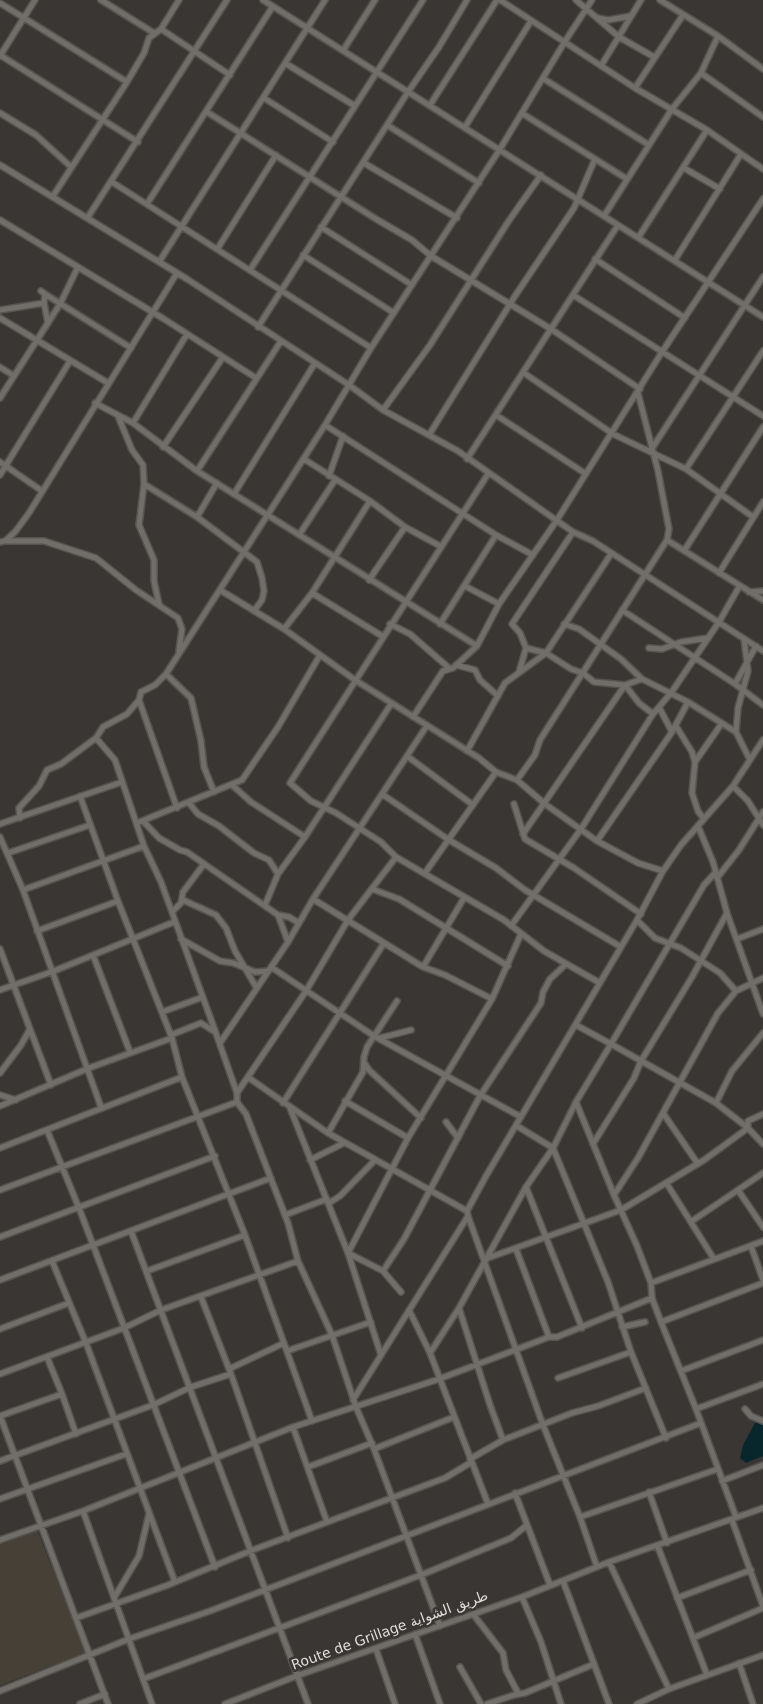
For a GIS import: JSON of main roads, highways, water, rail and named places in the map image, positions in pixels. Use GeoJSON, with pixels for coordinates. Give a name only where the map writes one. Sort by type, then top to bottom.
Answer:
{"type":"FeatureCollection","features":[{"type":"Feature","properties":{"kind":"water"},"geometry":{"type":"Polygon","coordinates":[[[755,1423],[763,1423],[763,1456],[746,1463],[740,1458],[743,1445],[755,1423]]]}}]}
